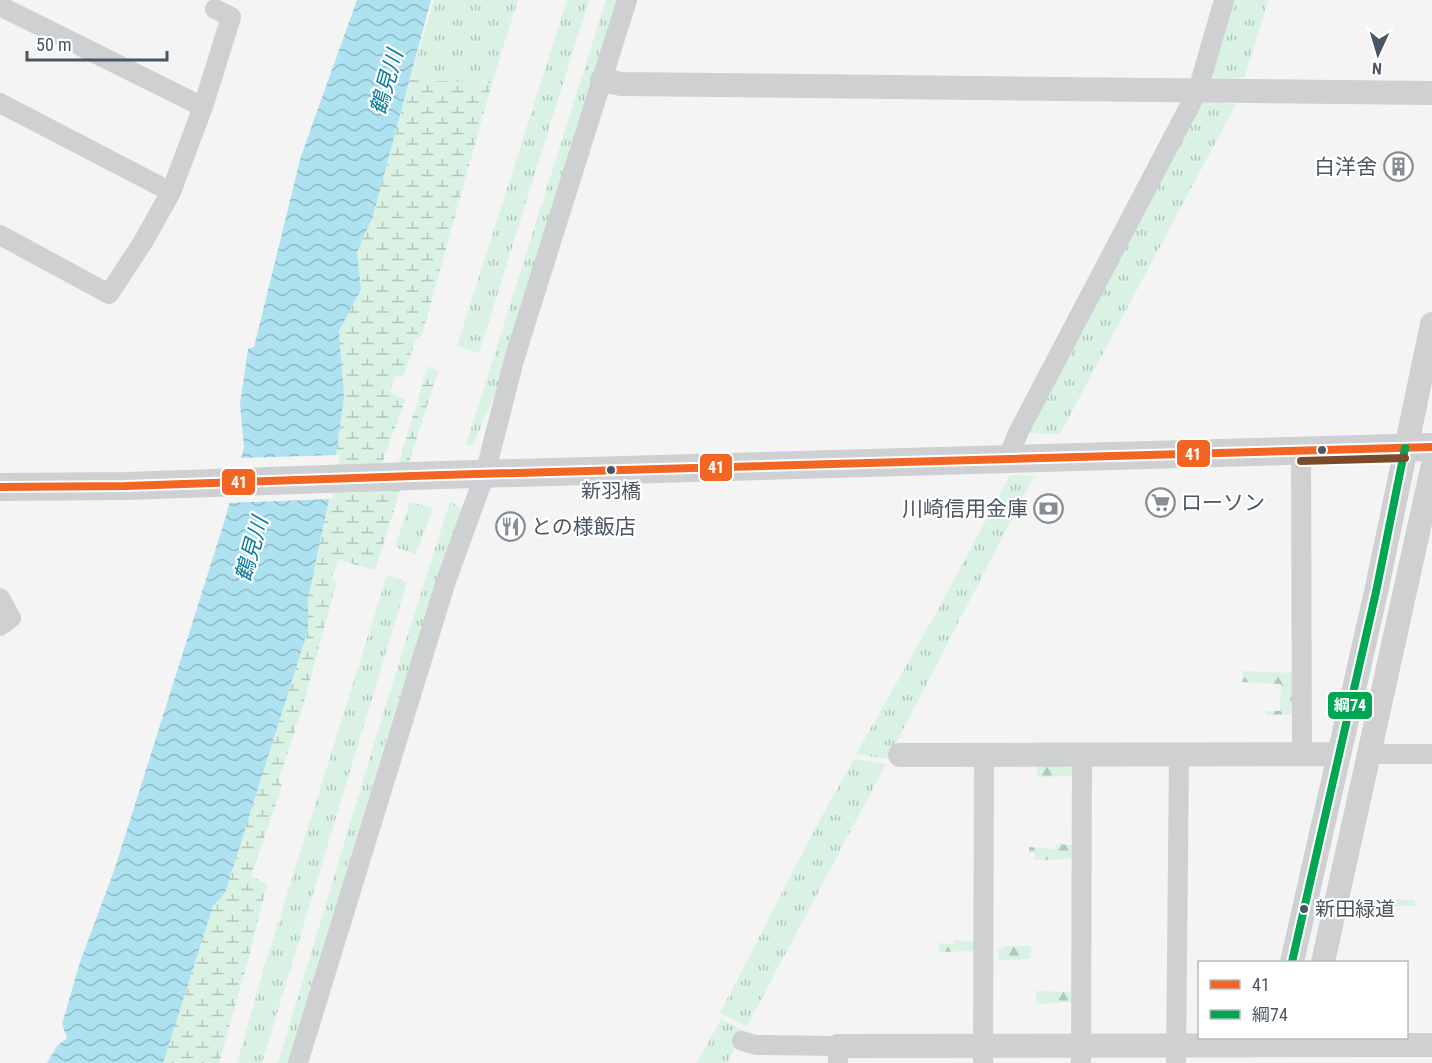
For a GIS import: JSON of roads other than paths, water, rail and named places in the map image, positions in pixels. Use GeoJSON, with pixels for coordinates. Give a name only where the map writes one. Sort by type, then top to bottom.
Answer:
{"type":"FeatureCollection","features":[{"type":"Feature","properties":{"kind":"main road"},"geometry":{"type":"LineString","coordinates":[[0,487],[1419,448]]}},
{"type":"Feature","properties":{"kind":"street"},"geometry":{"type":"LineString","coordinates":[[298,1063],[446,581],[485,474],[514,360],[627,0]]}},
{"type":"Feature","properties":{"kind":"street"},"geometry":{"type":"LineString","coordinates":[[1007,459],[1019,430],[1198,90],[1224,0]]}},
{"type":"Feature","properties":{"kind":"street"},"geometry":{"type":"LineString","coordinates":[[0,6],[203,106]]}},
{"type":"Feature","properties":{"kind":"street"},"geometry":{"type":"LineString","coordinates":[[0,235],[109,294],[143,242],[171,192],[203,106],[231,17],[215,9]]}},
{"type":"Feature","properties":{"kind":"street"},"geometry":{"type":"LineString","coordinates":[[602,80],[621,84],[1432,93]]}},
{"type":"Feature","properties":{"kind":"street"},"geometry":{"type":"LineString","coordinates":[[0,103],[171,192]]}},
{"type":"Feature","properties":{"kind":"street"},"geometry":{"type":"LineString","coordinates":[[1292,961],[1376,592],[1419,448],[1432,324]]}},
{"type":"Feature","properties":{"kind":"street"},"geometry":{"type":"LineString","coordinates":[[1301,451],[1302,754]]}},
{"type":"Feature","properties":{"kind":"street"},"geometry":{"type":"LineString","coordinates":[[1323,961],[1432,469]]}},
{"type":"Feature","properties":{"kind":"street"},"geometry":{"type":"LineString","coordinates":[[0,598],[11,618],[0,626]]}},
{"type":"Feature","properties":{"kind":"street"},"geometry":{"type":"LineString","coordinates":[[900,755],[1338,754]]}},
{"type":"Feature","properties":{"kind":"street"},"geometry":{"type":"LineString","coordinates":[[1369,754],[1432,754]]}},
{"type":"Feature","properties":{"kind":"street"},"geometry":{"type":"LineString","coordinates":[[983,1055],[984,755]]}},
{"type":"Feature","properties":{"kind":"street"},"geometry":{"type":"LineString","coordinates":[[1081,1054],[1082,755]]}},
{"type":"Feature","properties":{"kind":"street"},"geometry":{"type":"LineString","coordinates":[[1176,1054],[1179,755]]}},
{"type":"Feature","properties":{"kind":"street"},"geometry":{"type":"LineString","coordinates":[[742,1041],[756,1045],[838,1055],[1176,1054],[1432,1045]]}},
{"type":"Feature","properties":{"kind":"water","name":"鶴見川"},"geometry":{"type":"Polygon","coordinates":[[[357,0],[431,0],[373,216],[357,252],[361,289],[339,331],[344,397],[331,490],[308,599],[308,630],[225,893],[213,906],[163,1063],[47,1063],[57,1046],[67,1038],[62,1024],[80,962],[114,871],[226,516],[244,447],[240,404],[248,349],[254,347],[301,156],[357,0]]]}},
{"type":"Feature","properties":{"kind":"place","name":"白洋舍"},"geometry":{"type":"Point","coordinates":[1398,167]}},
{"type":"Feature","properties":{"kind":"place","name":"新羽橋"},"geometry":{"type":"Point","coordinates":[611,470]}},
{"type":"Feature","properties":{"kind":"place","name":"ローソン"},"geometry":{"type":"Point","coordinates":[1160,503]}},
{"type":"Feature","properties":{"kind":"place","name":"川崎信用金庫"},"geometry":{"type":"Point","coordinates":[1049,509]}},
{"type":"Feature","properties":{"kind":"place","name":"との様飯店"},"geometry":{"type":"Point","coordinates":[510,527]}},
{"type":"Feature","properties":{"kind":"place","name":"新田緑道"},"geometry":{"type":"Point","coordinates":[1304,909]}}]}
